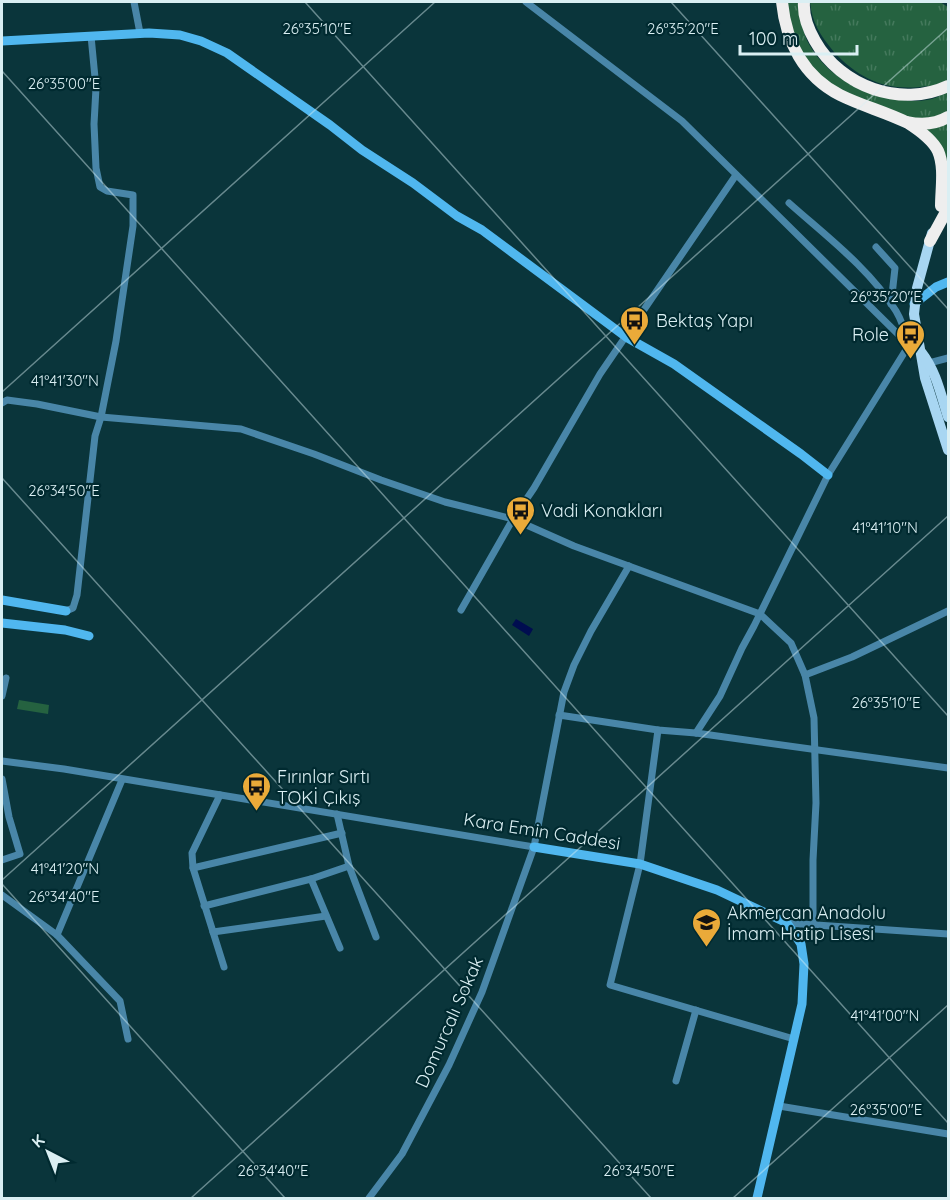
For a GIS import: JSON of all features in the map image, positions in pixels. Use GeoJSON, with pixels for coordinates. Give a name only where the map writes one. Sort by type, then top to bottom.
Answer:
{"type":"FeatureCollection","features":[{"type":"Feature","properties":{"kind":"highway"},"geometry":{"type":"LineString","coordinates":[[782,2],[784,18],[793,47],[815,78],[841,95],[900,120],[922,133],[938,150],[945,207],[930,241]]}},
{"type":"Feature","properties":{"kind":"highway"},"geometry":{"type":"LineString","coordinates":[[804,2],[803,8],[808,28],[819,48],[838,70],[856,82],[878,90],[912,95],[925,94],[948,86]]}},
{"type":"Feature","properties":{"kind":"highway"},"geometry":{"type":"LineString","coordinates":[[900,120],[925,123],[936,122],[948,117]]}},
{"type":"Feature","properties":{"kind":"main road"},"geometry":{"type":"LineString","coordinates":[[945,207],[948,181]]}},
{"type":"Feature","properties":{"kind":"main road"},"geometry":{"type":"LineString","coordinates":[[930,241],[917,288],[916,329],[925,378],[948,450]]}},
{"type":"Feature","properties":{"kind":"main road"},"geometry":{"type":"LineString","coordinates":[[921,351],[929,363],[948,417]]}},
{"type":"Feature","properties":{"kind":"street"},"geometry":{"type":"LineString","coordinates":[[134,2],[141,33]]}},
{"type":"Feature","properties":{"kind":"street"},"geometry":{"type":"LineString","coordinates":[[526,2],[682,121],[909,345],[921,351]]}},
{"type":"Feature","properties":{"kind":"street"},"geometry":{"type":"LineString","coordinates":[[2,41],[141,33],[180,35],[201,41],[227,53],[457,216],[482,230],[626,337],[674,364],[828,475]]}},
{"type":"Feature","properties":{"kind":"street"},"geometry":{"type":"LineString","coordinates":[[2,600],[66,611],[74,608],[77,595],[95,436],[116,341],[133,226],[134,195],[107,191],[100,187],[96,168],[94,124],[96,88],[91,36]]}},
{"type":"Feature","properties":{"kind":"street"},"geometry":{"type":"LineString","coordinates":[[461,610],[600,374],[736,175]]}},
{"type":"Feature","properties":{"kind":"street"},"geometry":{"type":"LineString","coordinates":[[789,203],[873,281],[897,313],[909,345]]}},
{"type":"Feature","properties":{"kind":"street"},"geometry":{"type":"LineString","coordinates":[[876,247],[895,268],[891,304]]}},
{"type":"Feature","properties":{"kind":"street"},"geometry":{"type":"LineString","coordinates":[[915,304],[936,287],[948,282]]}},
{"type":"Feature","properties":{"kind":"street"},"geometry":{"type":"LineString","coordinates":[[696,733],[720,696],[828,475],[909,345]]}},
{"type":"Feature","properties":{"kind":"street"},"geometry":{"type":"LineString","coordinates":[[929,363],[948,358]]}},
{"type":"Feature","properties":{"kind":"street"},"geometry":{"type":"LineString","coordinates":[[2,403],[7,400],[101,417],[241,429],[314,453],[381,480],[445,502],[513,519],[574,546],[760,614],[791,643],[805,675],[814,718],[816,803],[813,925]]}},
{"type":"Feature","properties":{"kind":"street","name":"Domurcalı Sokak"},"geometry":{"type":"LineString","coordinates":[[369,1198],[402,1154],[449,1065],[482,992],[534,847],[564,692],[591,631],[629,566]]}},
{"type":"Feature","properties":{"kind":"street"},"geometry":{"type":"LineString","coordinates":[[805,675],[852,657],[948,611]]}},
{"type":"Feature","properties":{"kind":"street"},"geometry":{"type":"LineString","coordinates":[[2,623],[65,630],[89,636]]}},
{"type":"Feature","properties":{"kind":"street"},"geometry":{"type":"LineString","coordinates":[[2,696],[6,678]]}},
{"type":"Feature","properties":{"kind":"street"},"geometry":{"type":"LineString","coordinates":[[559,715],[948,768]]}},
{"type":"Feature","properties":{"kind":"street"},"geometry":{"type":"LineString","coordinates":[[658,730],[640,864],[610,985],[794,1039]]}},
{"type":"Feature","properties":{"kind":"street","name":"Kara Emin Caddesi"},"geometry":{"type":"LineString","coordinates":[[2,761],[64,769],[640,864],[717,890],[787,923]]}},
{"type":"Feature","properties":{"kind":"street"},"geometry":{"type":"LineString","coordinates":[[2,779],[9,817],[20,855],[2,860]]}},
{"type":"Feature","properties":{"kind":"street"},"geometry":{"type":"LineString","coordinates":[[57,935],[122,780]]}},
{"type":"Feature","properties":{"kind":"street"},"geometry":{"type":"LineString","coordinates":[[220,795],[192,853],[193,868],[224,967]]}},
{"type":"Feature","properties":{"kind":"street"},"geometry":{"type":"LineString","coordinates":[[337,814],[349,866],[376,936]]}},
{"type":"Feature","properties":{"kind":"street"},"geometry":{"type":"LineString","coordinates":[[193,868],[342,833]]}},
{"type":"Feature","properties":{"kind":"street"},"geometry":{"type":"LineString","coordinates":[[204,906],[311,879],[349,866]]}},
{"type":"Feature","properties":{"kind":"street"},"geometry":{"type":"LineString","coordinates":[[311,879],[340,948]]}},
{"type":"Feature","properties":{"kind":"street"},"geometry":{"type":"LineString","coordinates":[[2,895],[57,935],[120,1001],[128,1039]]}},
{"type":"Feature","properties":{"kind":"street"},"geometry":{"type":"LineString","coordinates":[[213,932],[326,916]]}},
{"type":"Feature","properties":{"kind":"street"},"geometry":{"type":"LineString","coordinates":[[787,923],[948,934]]}},
{"type":"Feature","properties":{"kind":"street"},"geometry":{"type":"LineString","coordinates":[[757,1198],[802,1004],[804,964],[801,944],[787,923]]}},
{"type":"Feature","properties":{"kind":"street"},"geometry":{"type":"LineString","coordinates":[[676,1081],[696,1010]]}},
{"type":"Feature","properties":{"kind":"street"},"geometry":{"type":"LineString","coordinates":[[779,1106],[948,1134]]}},
{"type":"Feature","properties":{"kind":"green space"},"geometry":{"type":"Polygon","coordinates":[[[786,2],[798,2],[807,41],[832,72],[870,92],[904,100],[930,99],[948,92],[948,111],[938,117],[914,119],[839,90],[818,76],[794,42],[786,2]]]}},
{"type":"Feature","properties":{"kind":"green space"},"geometry":{"type":"Polygon","coordinates":[[[810,2],[940,2],[948,7],[948,80],[928,88],[927,86],[900,87],[865,77],[844,62],[825,40],[815,23],[810,2]]]}},
{"type":"Feature","properties":{"kind":"green space"},"geometry":{"type":"Polygon","coordinates":[[[948,121],[948,159],[946,166],[922,127],[948,121]]]}},
{"type":"Feature","properties":{"kind":"green space"},"geometry":{"type":"Polygon","coordinates":[[[19,700],[49,705],[48,714],[17,709],[19,700]]]}},
{"type":"Feature","properties":{"kind":"shaded area"},"geometry":{"type":"Polygon","coordinates":[[[516,619],[533,629],[529,636],[512,625],[516,619]]]}},
{"type":"Feature","properties":{"kind":"place","name":"Bektaş Yapı"},"geometry":{"type":"Point","coordinates":[635,346]}},
{"type":"Feature","properties":{"kind":"place","name":"Role"},"geometry":{"type":"Point","coordinates":[910,360]}},
{"type":"Feature","properties":{"kind":"place","name":"Vadi Konakları"},"geometry":{"type":"Point","coordinates":[520,536]}},
{"type":"Feature","properties":{"kind":"place","name":"Fırınlar Sırtı TOKİ Çıkış"},"geometry":{"type":"Point","coordinates":[256,812]}},
{"type":"Feature","properties":{"kind":"place","name":"Akmercan Anadolu İmam Hatip Lisesi"},"geometry":{"type":"Point","coordinates":[706,948]}}]}
